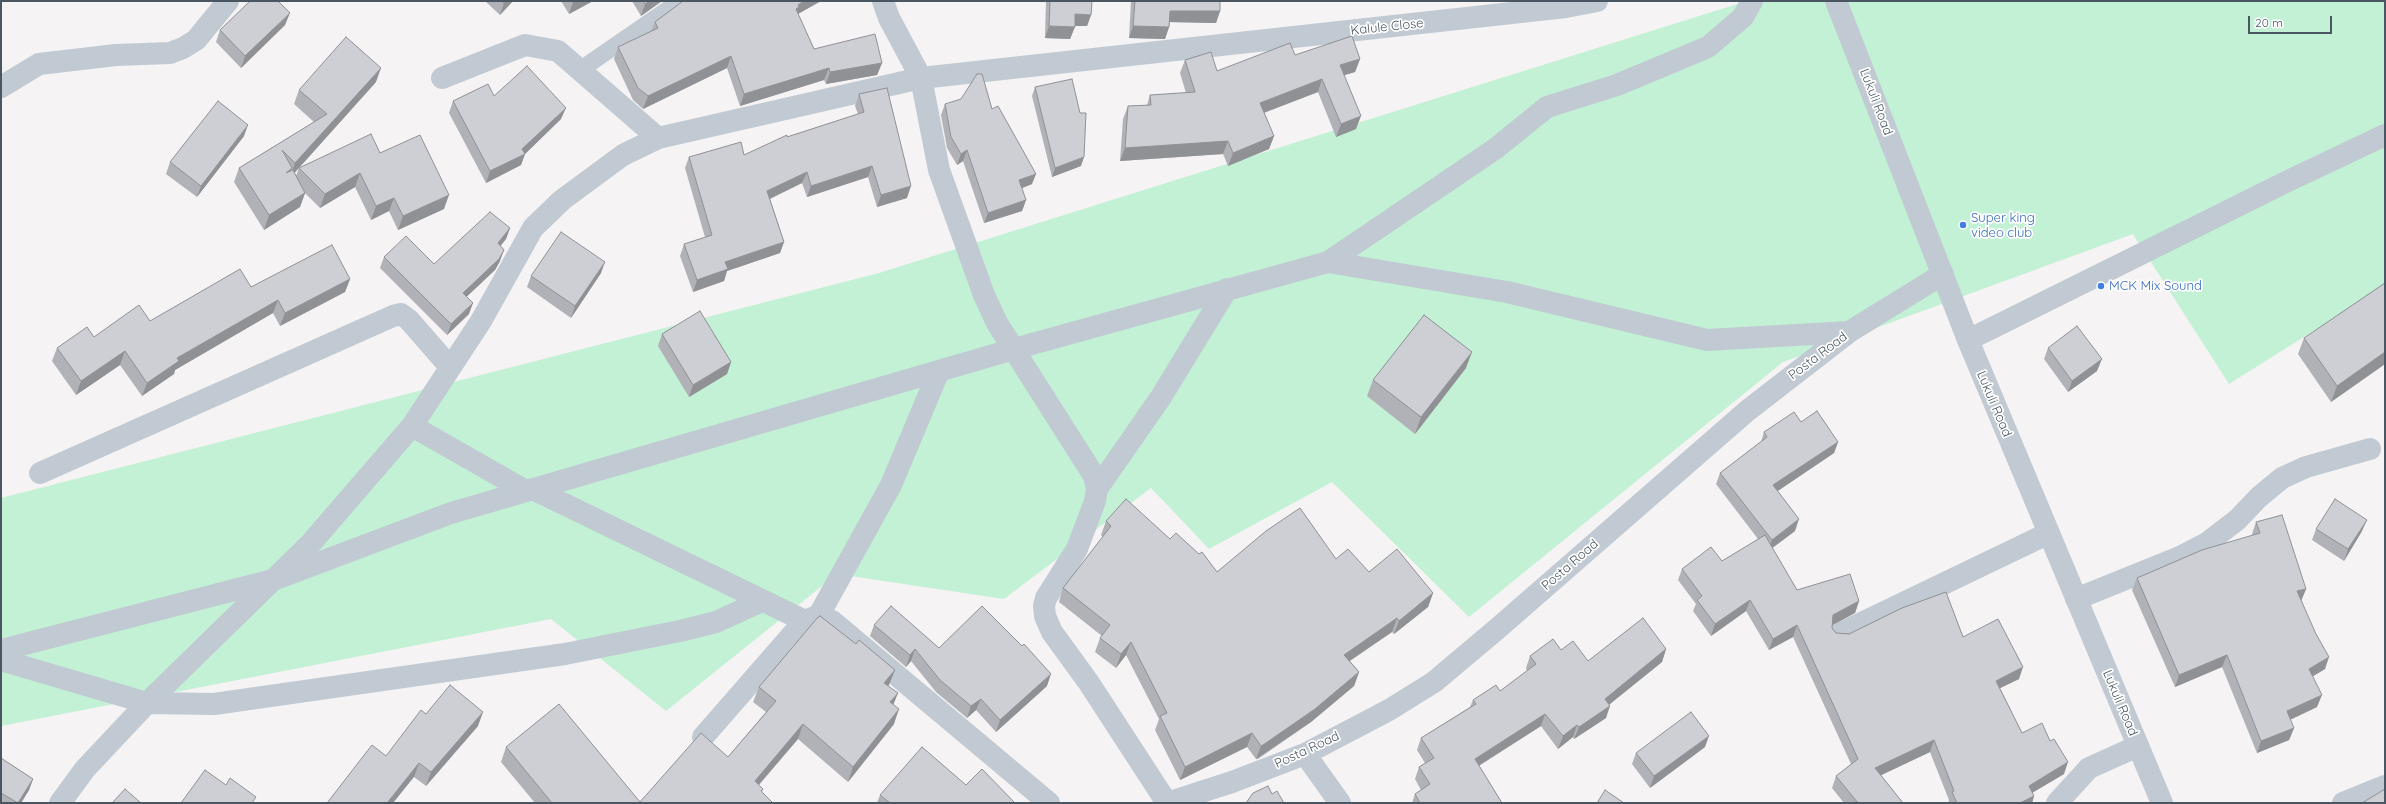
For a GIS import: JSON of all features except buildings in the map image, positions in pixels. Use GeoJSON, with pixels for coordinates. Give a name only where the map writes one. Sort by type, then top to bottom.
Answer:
{"type":"FeatureCollection","features":[{"type":"Feature","properties":{"kind":"street"},"geometry":{"type":"LineString","coordinates":[[1,87],[39,64],[116,55],[170,53],[183,48],[196,40],[228,1]]}},
{"type":"Feature","properties":{"kind":"street"},"geometry":{"type":"LineString","coordinates":[[883,1],[889,18],[921,78],[939,170],[960,232],[984,295],[998,323],[1094,476],[1097,489],[1095,500],[1077,549],[1046,598],[1044,606],[1045,616],[1052,632],[1090,683],[1167,803]]}},
{"type":"Feature","properties":{"kind":"street","name":"Kalule Close"},"geometry":{"type":"LineString","coordinates":[[60,803],[85,769],[147,703],[311,543],[412,426],[480,321],[533,228],[562,200],[623,155],[658,138],[921,78],[1566,7],[1597,1]]}},
{"type":"Feature","properties":{"kind":"street"},"geometry":{"type":"LineString","coordinates":[[1,650],[273,580],[451,513],[1014,349],[1328,262],[1495,149],[1547,107],[1617,85],[1708,46],[1743,17],[1752,1]]}},
{"type":"Feature","properties":{"kind":"street","name":"Lukuli Road"},"geometry":{"type":"LineString","coordinates":[[1836,1],[1968,340],[2162,803]]}},
{"type":"Feature","properties":{"kind":"street"},"geometry":{"type":"LineString","coordinates":[[442,78],[525,45],[558,51],[658,138]]}},
{"type":"Feature","properties":{"kind":"street"},"geometry":{"type":"LineString","coordinates":[[1968,340],[2288,181],[2385,135]]}},
{"type":"Feature","properties":{"kind":"street"},"geometry":{"type":"LineString","coordinates":[[1328,262],[1507,292],[1708,340],[1849,332]]}},
{"type":"Feature","properties":{"kind":"street","name":"Posta Road"},"geometry":{"type":"LineString","coordinates":[[1167,803],[1232,782],[1305,754],[1389,710],[1434,682],[1497,630],[1747,411],[1849,332],[1943,274]]}},
{"type":"Feature","properties":{"kind":"street"},"geometry":{"type":"LineString","coordinates":[[1097,489],[1160,398],[1227,290]]}},
{"type":"Feature","properties":{"kind":"street"},"geometry":{"type":"LineString","coordinates":[[40,473],[393,316],[401,314],[409,320],[450,368]]}},
{"type":"Feature","properties":{"kind":"street"},"geometry":{"type":"LineString","coordinates":[[703,737],[812,618],[891,485],[938,372]]}},
{"type":"Feature","properties":{"kind":"street"},"geometry":{"type":"LineString","coordinates":[[412,426],[530,490],[762,601],[812,618],[832,621],[1049,803]]}},
{"type":"Feature","properties":{"kind":"street"},"geometry":{"type":"LineString","coordinates":[[2076,599],[2180,557],[2208,543],[2237,520],[2259,497],[2282,478],[2306,467],[2370,449]]}},
{"type":"Feature","properties":{"kind":"street"},"geometry":{"type":"LineString","coordinates":[[1840,634],[2049,533]]}},
{"type":"Feature","properties":{"kind":"street"},"geometry":{"type":"LineString","coordinates":[[1,660],[147,703],[214,704],[565,654],[680,632],[716,622],[762,601]]}},
{"type":"Feature","properties":{"kind":"street"},"geometry":{"type":"LineString","coordinates":[[2057,803],[2089,768],[2138,746]]}},
{"type":"Feature","properties":{"kind":"street"},"geometry":{"type":"LineString","coordinates":[[1305,754],[1340,803]]}},
{"type":"Feature","properties":{"kind":"street"},"geometry":{"type":"LineString","coordinates":[[2343,803],[2385,786]]}},
{"type":"Feature","properties":{"kind":"lane"},"geometry":{"type":"LineString","coordinates":[[580,70],[680,1]]}},
{"type":"Feature","properties":{"kind":"green space"},"geometry":{"type":"Polygon","coordinates":[[[1747,1],[2385,1],[2385,286],[2229,384],[2133,234],[1783,362],[1469,617],[1332,482],[1209,549],[1151,488],[1004,599],[837,574],[666,711],[551,619],[1,726],[1,498],[879,273],[1747,1]]]}},
{"type":"Feature","properties":{"kind":"place","name":"Super king video club"},"geometry":{"type":"Point","coordinates":[1963,225]}},
{"type":"Feature","properties":{"kind":"place","name":"MCK Mix Sound"},"geometry":{"type":"Point","coordinates":[2101,286]}}]}
